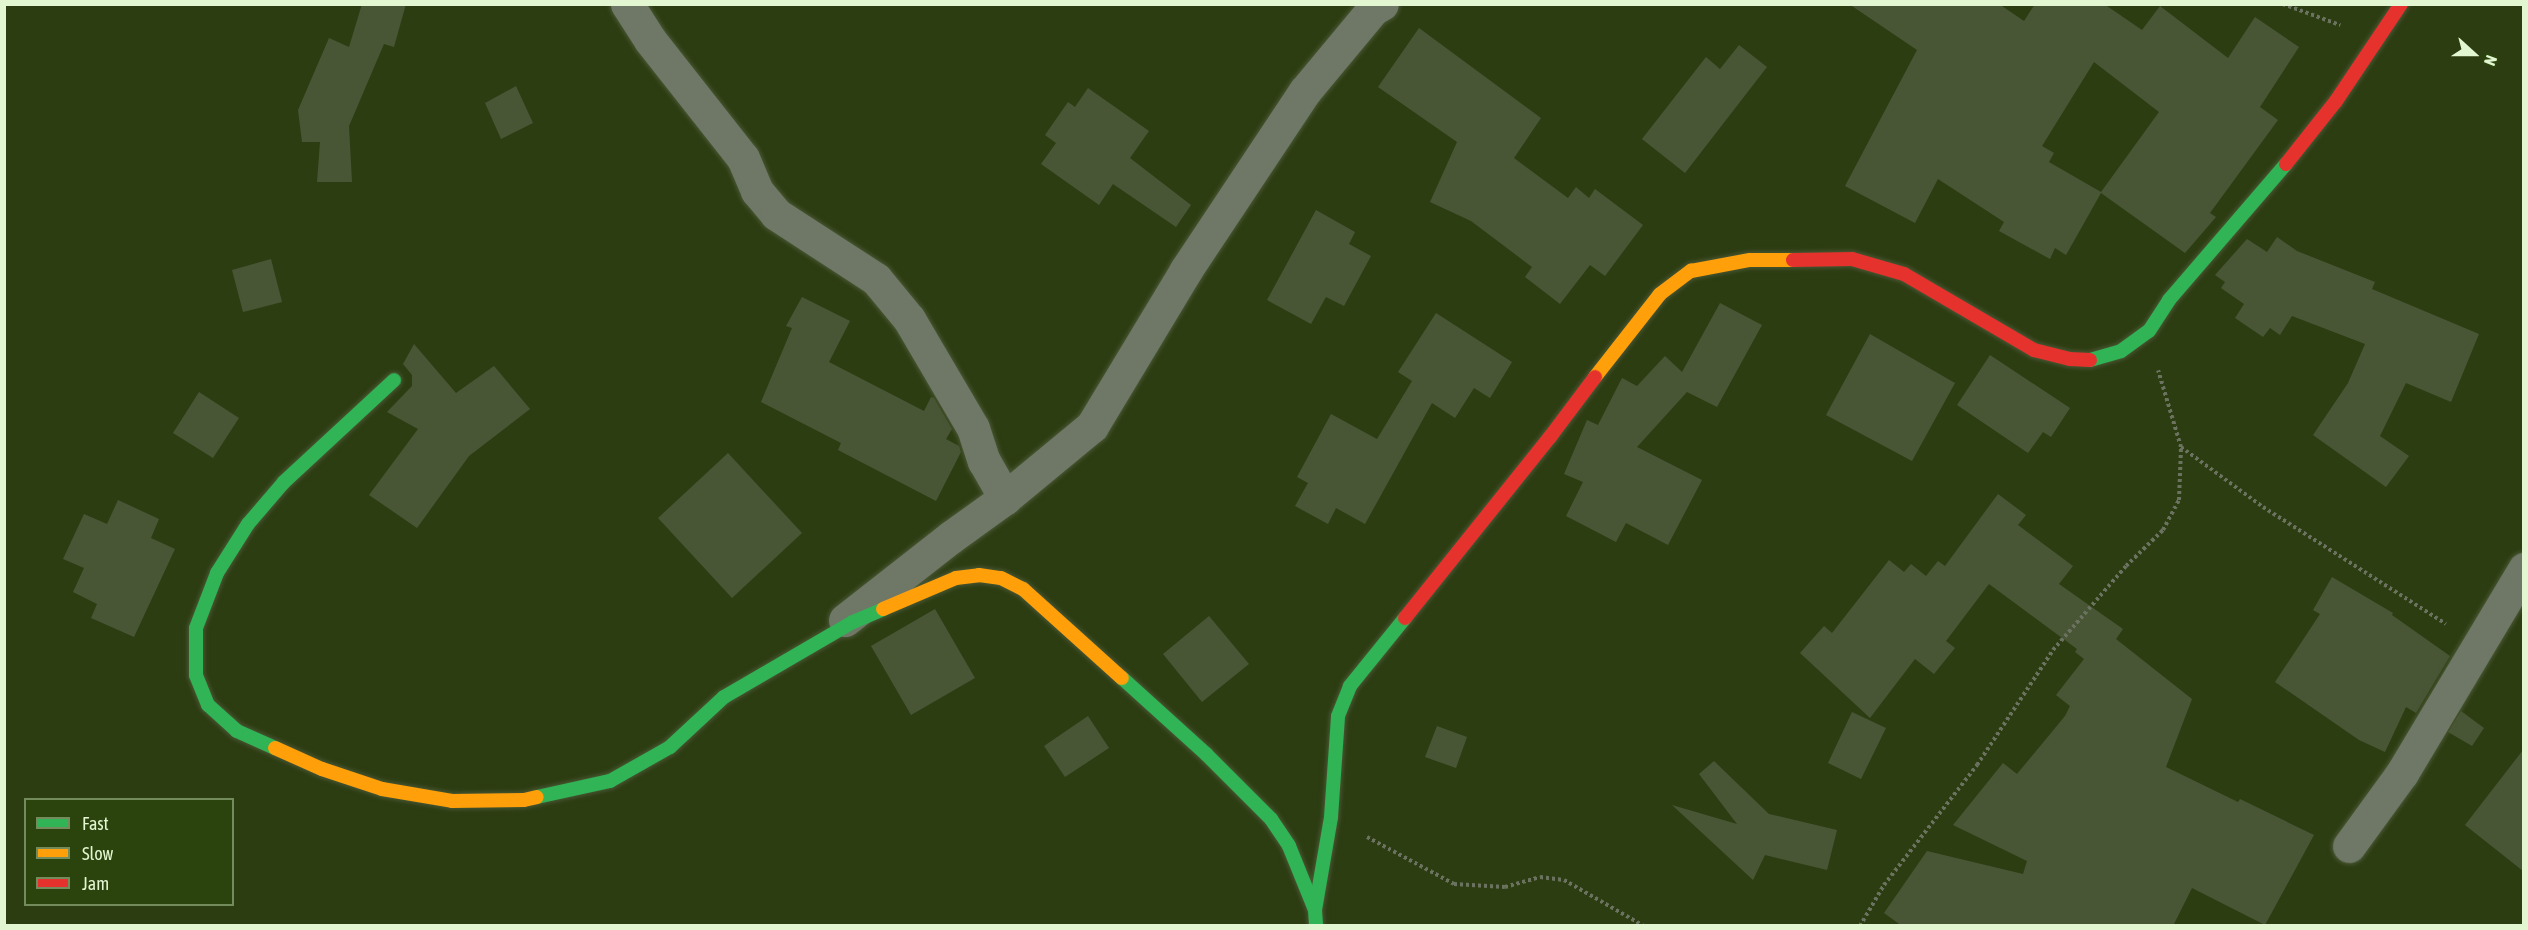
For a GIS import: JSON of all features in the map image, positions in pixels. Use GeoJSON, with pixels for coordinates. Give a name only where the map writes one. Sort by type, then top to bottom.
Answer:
{"type":"FeatureCollection","features":[{"type":"Feature","properties":{"kind":"street"},"geometry":{"type":"LineString","coordinates":[[627,4],[650,40],[743,158],[757,191],[776,214],[876,279],[909,319],[973,428],[984,461],[1005,498]]}},
{"type":"Feature","properties":{"kind":"street"},"geometry":{"type":"LineString","coordinates":[[820,639],[1005,498],[1092,426],[1186,270],[1305,91],[1373,9],[1382,4]]}},
{"type":"Feature","properties":{"kind":"street"},"geometry":{"type":"LineString","coordinates":[[1316,926],[1315,910],[1331,817],[1333,759],[1338,716],[1350,686],[1550,437],[1633,325],[1660,294],[1691,271],[1750,260],[1852,259],[1904,274],[2034,350],[2070,359],[2093,360],[2121,351],[2149,332],[2169,300],[2273,180],[2336,101],[2401,4]]}},
{"type":"Feature","properties":{"kind":"street"},"geometry":{"type":"LineString","coordinates":[[394,380],[284,482],[248,524],[217,573],[196,628],[196,675],[208,705],[237,731],[322,769],[382,789],[452,801],[524,800],[610,781],[669,747],[724,697],[820,639],[853,622],[956,578],[979,575],[1001,578],[1023,589],[1206,754],[1271,819],[1289,846],[1315,910]]}},
{"type":"Feature","properties":{"kind":"street"},"geometry":{"type":"LineString","coordinates":[[2349,846],[2402,773],[2478,643],[2512,610],[2523,569]]}},
{"type":"Feature","properties":{"kind":"path"},"geometry":{"type":"LineString","coordinates":[[2283,4],[2377,38]]}},
{"type":"Feature","properties":{"kind":"path"},"geometry":{"type":"LineString","coordinates":[[1860,926],[1884,885],[1977,765],[2053,650],[2126,566],[2163,530],[2179,500],[2181,447],[2164,382],[2152,356],[2149,332]]}},
{"type":"Feature","properties":{"kind":"path"},"geometry":{"type":"LineString","coordinates":[[2181,447],[2263,507],[2344,561],[2478,643]]}},
{"type":"Feature","properties":{"kind":"path"},"geometry":{"type":"LineString","coordinates":[[1331,817],[1454,884],[1505,887],[1539,877],[1563,880],[1644,926]]}},
{"type":"Feature","properties":{"kind":"building"},"geometry":{"type":"Polygon","coordinates":[[[362,4],[406,4],[394,47],[384,44],[349,126],[352,182],[317,182],[320,142],[302,142],[298,110],[329,38],[349,47],[362,4]]]}},
{"type":"Feature","properties":{"kind":"building"},"geometry":{"type":"Polygon","coordinates":[[[1849,4],[1999,4],[2024,21],[2035,4],[2104,4],[2142,30],[2160,6],[2228,58],[2255,17],[2299,47],[2260,107],[2278,120],[2210,213],[2216,217],[2185,253],[2101,193],[2066,255],[2055,248],[2050,259],[1999,231],[2004,222],[1938,179],[1915,223],[1845,186],[1917,50],[1849,4]],[[2094,62],[2042,146],[2054,153],[2049,162],[2101,192],[2159,112],[2094,62]]]}},
{"type":"Feature","properties":{"kind":"building"},"geometry":{"type":"Polygon","coordinates":[[[1419,28],[1541,118],[1514,158],[1568,198],[1576,187],[1589,198],[1595,189],[1643,225],[1605,276],[1590,265],[1560,304],[1525,277],[1532,267],[1471,221],[1430,202],[1457,142],[1378,87],[1419,28]]]}},
{"type":"Feature","properties":{"kind":"building"},"geometry":{"type":"Polygon","coordinates":[[[1739,45],[1767,67],[1685,173],[1642,139],[1706,57],[1720,69],[1739,45]]]}},
{"type":"Feature","properties":{"kind":"building"},"geometry":{"type":"Polygon","coordinates":[[[516,86],[533,123],[501,139],[485,103],[516,86]]]}},
{"type":"Feature","properties":{"kind":"building"},"geometry":{"type":"Polygon","coordinates":[[[1088,88],[1149,131],[1130,158],[1191,205],[1176,227],[1113,184],[1099,205],[1041,164],[1056,143],[1045,135],[1068,102],[1075,107],[1088,88]]]}},
{"type":"Feature","properties":{"kind":"building"},"geometry":{"type":"Polygon","coordinates":[[[1316,210],[1355,232],[1349,244],[1371,256],[1344,306],[1326,297],[1311,324],[1267,300],[1316,210]]]}},
{"type":"Feature","properties":{"kind":"building"},"geometry":{"type":"Polygon","coordinates":[[[2277,237],[2297,251],[2375,282],[2372,289],[2479,334],[2451,402],[2406,383],[2380,436],[2409,456],[2386,487],[2313,435],[2348,383],[2365,344],[2292,316],[2280,335],[2270,328],[2263,337],[2235,318],[2244,304],[2221,288],[2225,282],[2215,275],[2247,239],[2267,252],[2277,237]]]}},
{"type":"Feature","properties":{"kind":"building"},"geometry":{"type":"Polygon","coordinates":[[[271,259],[282,302],[243,312],[232,270],[271,259]]]}},
{"type":"Feature","properties":{"kind":"building"},"geometry":{"type":"Polygon","coordinates":[[[802,297],[850,321],[829,362],[924,411],[931,397],[934,398],[952,429],[946,439],[959,446],[961,452],[936,501],[838,450],[841,443],[761,402],[792,328],[786,326],[802,297]]]}},
{"type":"Feature","properties":{"kind":"building"},"geometry":{"type":"Polygon","coordinates":[[[1720,303],[1762,325],[1717,407],[1687,392],[1637,447],[1702,480],[1668,545],[1626,523],[1616,542],[1566,516],[1583,482],[1564,474],[1587,420],[1598,425],[1622,378],[1637,386],[1665,356],[1682,372],[1720,303]]]}},
{"type":"Feature","properties":{"kind":"building"},"geometry":{"type":"Polygon","coordinates":[[[1436,313],[1512,362],[1490,398],[1474,388],[1455,418],[1432,403],[1365,524],[1336,508],[1328,524],[1295,506],[1308,483],[1297,477],[1331,414],[1377,439],[1412,381],[1398,372],[1436,313]]]}},
{"type":"Feature","properties":{"kind":"building"},"geometry":{"type":"Polygon","coordinates":[[[1870,334],[1955,383],[1912,461],[1826,415],[1870,334]]]}},
{"type":"Feature","properties":{"kind":"building"},"geometry":{"type":"Polygon","coordinates":[[[414,344],[456,393],[494,366],[530,409],[469,456],[417,528],[369,495],[418,429],[387,412],[412,386],[412,375],[403,364],[414,344]]]}},
{"type":"Feature","properties":{"kind":"building"},"geometry":{"type":"Polygon","coordinates":[[[1990,355],[2070,408],[2051,437],[2043,432],[2028,453],[1957,405],[1990,355]]]}},
{"type":"Feature","properties":{"kind":"building"},"geometry":{"type":"Polygon","coordinates":[[[199,392],[239,418],[213,458],[173,433],[199,392]]]}},
{"type":"Feature","properties":{"kind":"building"},"geometry":{"type":"Polygon","coordinates":[[[728,453],[802,533],[732,598],[658,518],[728,453]]]}},
{"type":"Feature","properties":{"kind":"building"},"geometry":{"type":"Polygon","coordinates":[[[1998,494],[2026,515],[2018,525],[2073,566],[2059,584],[2123,629],[2116,639],[2192,699],[2166,767],[2238,802],[2240,799],[2314,835],[2265,925],[2192,888],[2173,926],[1902,926],[1884,913],[1927,851],[2023,874],[2027,861],[1953,825],[2003,763],[2017,774],[2065,716],[2070,706],[2056,695],[2084,659],[2075,652],[2077,649],[1989,584],[1946,641],[1955,648],[1934,674],[1915,659],[1870,718],[1800,653],[1824,626],[1832,633],[1889,560],[1904,572],[1911,564],[1926,576],[1938,561],[1945,566],[1998,494]]]}},
{"type":"Feature","properties":{"kind":"building"},"geometry":{"type":"Polygon","coordinates":[[[118,500],[159,519],[151,538],[175,549],[134,637],[91,618],[97,604],[73,592],[84,568],[63,559],[84,514],[107,524],[118,500]]]}},
{"type":"Feature","properties":{"kind":"building"},"geometry":{"type":"Polygon","coordinates":[[[2332,577],[2393,613],[2392,615],[2450,656],[2416,713],[2406,707],[2385,752],[2359,740],[2275,682],[2320,614],[2313,610],[2332,577]]]}},
{"type":"Feature","properties":{"kind":"building"},"geometry":{"type":"Polygon","coordinates":[[[935,609],[975,678],[911,715],[871,646],[935,609]]]}},
{"type":"Feature","properties":{"kind":"building"},"geometry":{"type":"Polygon","coordinates":[[[1209,616],[1249,664],[1202,702],[1163,654],[1209,616]]]}},
{"type":"Feature","properties":{"kind":"building"},"geometry":{"type":"Polygon","coordinates":[[[2461,711],[2484,728],[2472,746],[2448,732],[2461,711]]]}},
{"type":"Feature","properties":{"kind":"building"},"geometry":{"type":"Polygon","coordinates":[[[1852,712],[1886,728],[1861,779],[1828,763],[1852,712]]]}},
{"type":"Feature","properties":{"kind":"building"},"geometry":{"type":"Polygon","coordinates":[[[1088,716],[1109,748],[1065,777],[1044,746],[1088,716]]]}},
{"type":"Feature","properties":{"kind":"building"},"geometry":{"type":"Polygon","coordinates":[[[1437,726],[1467,737],[1456,768],[1425,757],[1437,726]]]}},
{"type":"Feature","properties":{"kind":"building"},"geometry":{"type":"Polygon","coordinates":[[[2523,750],[2523,871],[2465,825],[2523,750]]]}},
{"type":"Feature","properties":{"kind":"building"},"geometry":{"type":"Polygon","coordinates":[[[1714,761],[1769,814],[1837,830],[1827,870],[1765,855],[1753,880],[1672,805],[1737,824],[1699,774],[1714,761]]]}},
{"type":"Feature","properties":{"kind":"traffic: fast"},"geometry":{"type":"LineString","coordinates":[[2090,360],[2121,351],[2149,331],[2169,300],[2286,164]]}},
{"type":"Feature","properties":{"kind":"traffic: fast"},"geometry":{"type":"LineString","coordinates":[[275,748],[237,731],[208,705],[196,675],[196,628],[217,573],[248,524],[284,482],[394,380]]}},
{"type":"Feature","properties":{"kind":"traffic: fast"},"geometry":{"type":"LineString","coordinates":[[537,797],[610,781],[670,747],[724,697],[853,622],[883,609]]}},
{"type":"Feature","properties":{"kind":"traffic: fast"},"geometry":{"type":"LineString","coordinates":[[1315,910],[1331,817],[1338,716],[1350,686],[1405,618]]}},
{"type":"Feature","properties":{"kind":"traffic: fast"},"geometry":{"type":"LineString","coordinates":[[1122,678],[1206,754],[1271,819],[1289,846],[1315,910],[1316,926]]}},
{"type":"Feature","properties":{"kind":"traffic: slow"},"geometry":{"type":"LineString","coordinates":[[1595,377],[1660,294],[1691,271],[1750,260],[1793,260]]}},
{"type":"Feature","properties":{"kind":"traffic: slow"},"geometry":{"type":"LineString","coordinates":[[883,609],[956,578],[979,575],[1001,578],[1023,589],[1122,678]]}},
{"type":"Feature","properties":{"kind":"traffic: slow"},"geometry":{"type":"LineString","coordinates":[[275,748],[322,769],[382,789],[452,801],[524,800],[537,797]]}},
{"type":"Feature","properties":{"kind":"traffic: jam"},"geometry":{"type":"LineString","coordinates":[[2286,164],[2336,101],[2401,4]]}},
{"type":"Feature","properties":{"kind":"traffic: jam"},"geometry":{"type":"LineString","coordinates":[[1793,260],[1852,259],[1904,274],[2034,350],[2070,359],[2090,360]]}},
{"type":"Feature","properties":{"kind":"traffic: jam"},"geometry":{"type":"LineString","coordinates":[[1405,618],[1550,437],[1595,377]]}}]}
